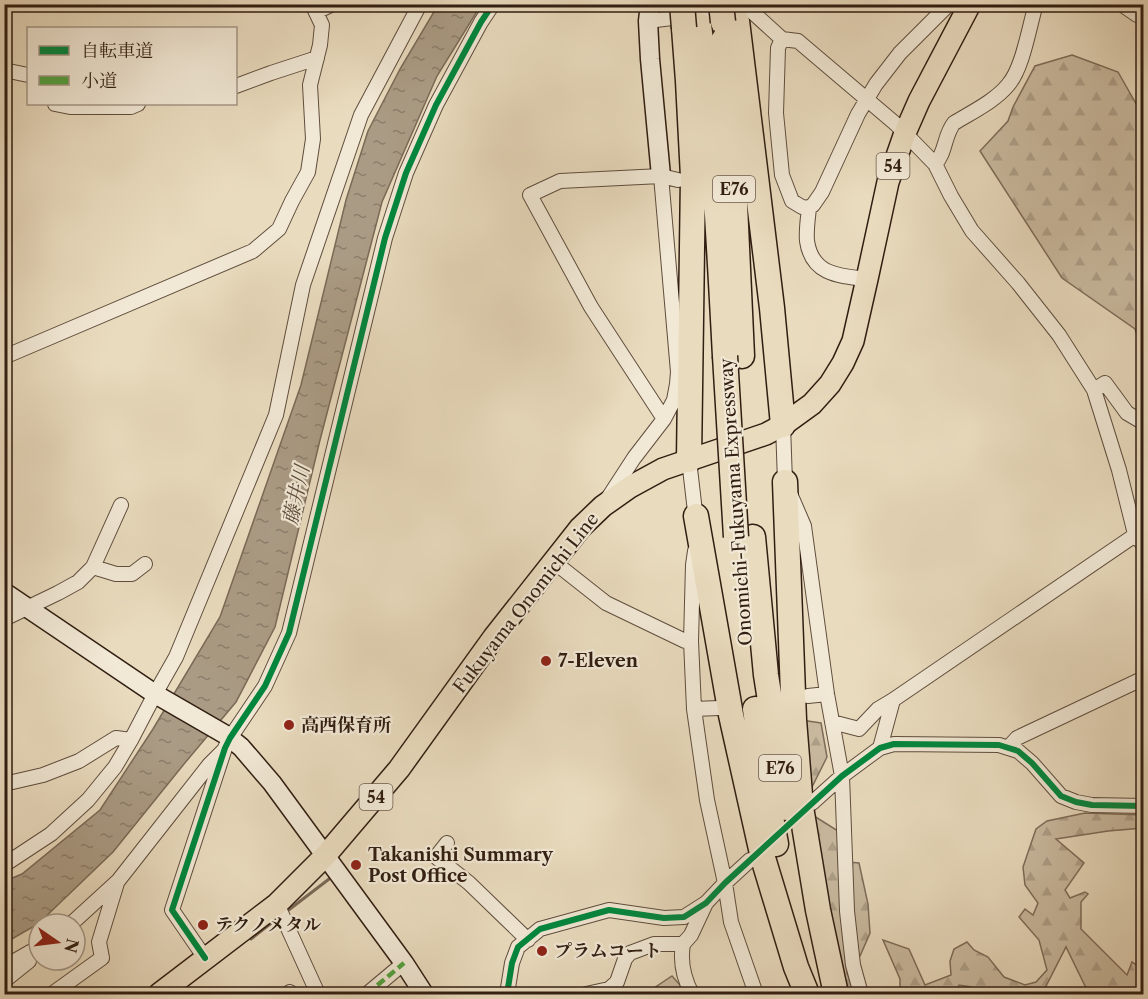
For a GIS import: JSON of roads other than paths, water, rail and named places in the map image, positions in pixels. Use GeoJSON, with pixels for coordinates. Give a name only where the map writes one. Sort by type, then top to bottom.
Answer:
{"type":"FeatureCollection","features":[{"type":"Feature","properties":{"kind":"highway","name":"Onomichi-Fukuyama Expressway"},"geometry":{"type":"LineString","coordinates":[[717,13],[732,139],[733,356],[745,537],[749,674],[770,812],[797,942],[813,994]]}},
{"type":"Feature","properties":{"kind":"highway"},"geometry":{"type":"LineString","coordinates":[[717,13],[772,308],[783,425]]}},
{"type":"Feature","properties":{"kind":"highway"},"geometry":{"type":"LineString","coordinates":[[689,460],[693,177],[688,81],[717,13]]}},
{"type":"Feature","properties":{"kind":"highway"},"geometry":{"type":"LineString","coordinates":[[785,482],[794,720],[801,807],[818,910],[836,994]]}},
{"type":"Feature","properties":{"kind":"highway"},"geometry":{"type":"LineString","coordinates":[[696,516],[731,715],[763,858],[796,967],[807,994]]}},
{"type":"Feature","properties":{"kind":"highway","name":"Onomichi-Fukuyama Expressway"},"geometry":{"type":"LineString","coordinates":[[745,537],[787,812],[814,937],[831,994]]}},
{"type":"Feature","properties":{"kind":"main road","name":"Fukuyama Onomichi Line"},"geometry":{"type":"LineString","coordinates":[[159,994],[277,904],[325,856],[399,769],[494,637],[580,528],[603,506],[663,470],[766,434],[783,425],[812,404],[830,384],[853,341],[888,182],[905,133],[919,101],[970,4]]}},
{"type":"Feature","properties":{"kind":"street"},"geometry":{"type":"LineString","coordinates":[[4,357],[253,251],[279,229],[308,172],[312,139],[310,85],[320,45],[322,25],[314,8],[333,4]]}},
{"type":"Feature","properties":{"kind":"street"},"geometry":{"type":"LineString","coordinates":[[4,865],[51,834],[88,800],[115,767],[158,696],[276,415],[303,285],[361,114],[420,4]]}},
{"type":"Feature","properties":{"kind":"street"},"geometry":{"type":"LineString","coordinates":[[85,912],[113,889],[227,741],[265,686],[289,633],[385,238],[406,173],[436,105],[493,4]]}},
{"type":"Feature","properties":{"kind":"street"},"geometry":{"type":"LineString","coordinates":[[867,279],[827,272],[816,265],[809,251],[807,239],[809,208],[822,192],[866,99],[900,53],[949,4]]}},
{"type":"Feature","properties":{"kind":"street"},"geometry":{"type":"LineString","coordinates":[[936,164],[954,123],[992,99],[1009,85],[1019,66],[1036,4]]}},
{"type":"Feature","properties":{"kind":"street"},"geometry":{"type":"LineString","coordinates":[[1121,4],[1137,15],[1143,16]]}},
{"type":"Feature","properties":{"kind":"street"},"geometry":{"type":"LineString","coordinates":[[603,506],[634,458],[664,419],[674,400],[677,384],[670,178],[650,59],[649,13],[717,13],[782,39],[798,41],[905,133],[936,164],[951,196],[972,231],[1018,283],[1059,335],[1094,390],[1143,546]]}},
{"type":"Feature","properties":{"kind":"street"},"geometry":{"type":"LineString","coordinates":[[782,39],[778,48],[775,176],[792,201],[809,208]]}},
{"type":"Feature","properties":{"kind":"street"},"geometry":{"type":"LineString","coordinates":[[237,86],[317,58]]}},
{"type":"Feature","properties":{"kind":"street"},"geometry":{"type":"LineString","coordinates":[[4,70],[27,75]]}},
{"type":"Feature","properties":{"kind":"street"},"geometry":{"type":"LineString","coordinates":[[60,105],[70,107],[134,105]]}},
{"type":"Feature","properties":{"kind":"street"},"geometry":{"type":"LineString","coordinates":[[664,419],[591,307],[530,195],[560,181],[670,178]]}},
{"type":"Feature","properties":{"kind":"street"},"geometry":{"type":"LineString","coordinates":[[1094,390],[1105,383],[1127,413],[1143,423]]}},
{"type":"Feature","properties":{"kind":"street"},"geometry":{"type":"LineString","coordinates":[[783,425],[785,482],[804,526],[827,694],[842,776],[846,911],[853,965],[861,994]]}},
{"type":"Feature","properties":{"kind":"street"},"geometry":{"type":"LineString","coordinates":[[689,460],[696,516],[691,641],[694,709],[707,800],[731,922],[756,994]]}},
{"type":"Feature","properties":{"kind":"street"},"geometry":{"type":"LineString","coordinates":[[4,619],[78,582],[93,567],[121,505]]}},
{"type":"Feature","properties":{"kind":"street"},"geometry":{"type":"LineString","coordinates":[[832,722],[859,729],[878,709],[1139,531]]}},
{"type":"Feature","properties":{"kind":"street"},"geometry":{"type":"LineString","coordinates":[[554,562],[606,603],[684,641],[691,641]]}},
{"type":"Feature","properties":{"kind":"street"},"geometry":{"type":"LineString","coordinates":[[93,567],[116,574],[132,574],[145,564]]}},
{"type":"Feature","properties":{"kind":"street"},"geometry":{"type":"LineString","coordinates":[[4,592],[158,696],[227,741],[241,747],[272,783],[404,963],[424,994]]}},
{"type":"Feature","properties":{"kind":"street"},"geometry":{"type":"LineString","coordinates":[[1008,748],[1017,738],[1143,678]]}},
{"type":"Feature","properties":{"kind":"street"},"geometry":{"type":"LineString","coordinates":[[808,696],[827,694]]}},
{"type":"Feature","properties":{"kind":"street"},"geometry":{"type":"LineString","coordinates":[[880,748],[893,700]]}},
{"type":"Feature","properties":{"kind":"street"},"geometry":{"type":"LineString","coordinates":[[694,709],[719,708]]}},
{"type":"Feature","properties":{"kind":"street"},"geometry":{"type":"LineString","coordinates":[[4,784],[43,775],[79,760],[116,738],[131,740]]}},
{"type":"Feature","properties":{"kind":"street"},"geometry":{"type":"LineString","coordinates":[[205,958],[172,910],[227,741]]}},
{"type":"Feature","properties":{"kind":"street"},"geometry":{"type":"LineString","coordinates":[[812,803],[842,776],[880,748],[894,744],[999,745],[1018,751],[1032,763],[1061,796],[1092,805],[1143,806]]}},
{"type":"Feature","properties":{"kind":"street"},"geometry":{"type":"LineString","coordinates":[[447,843],[436,857],[469,883],[528,939]]}},
{"type":"Feature","properties":{"kind":"street"},"geometry":{"type":"LineString","coordinates":[[507,994],[512,963],[518,947],[540,929],[609,910],[664,918],[684,917],[706,903],[750,860]]}},
{"type":"Feature","properties":{"kind":"street"},"geometry":{"type":"LineString","coordinates":[[52,994],[102,958],[99,942],[113,889]]}},
{"type":"Feature","properties":{"kind":"street"},"geometry":{"type":"LineString","coordinates":[[687,940],[706,903]]}},
{"type":"Feature","properties":{"kind":"street"},"geometry":{"type":"LineString","coordinates":[[277,904],[318,994]]}},
{"type":"Feature","properties":{"kind":"street"},"geometry":{"type":"LineString","coordinates":[[684,917],[691,922],[681,957],[687,986],[692,994]]}},
{"type":"Feature","properties":{"kind":"street"},"geometry":{"type":"LineString","coordinates":[[586,994],[609,989],[617,982],[625,959],[630,953],[654,944],[687,940]]}},
{"type":"Feature","properties":{"kind":"street"},"geometry":{"type":"LineString","coordinates":[[4,967],[27,954]]}},
{"type":"Feature","properties":{"kind":"street"},"geometry":{"type":"LineString","coordinates":[[367,994],[404,963]]}},
{"type":"Feature","properties":{"kind":"street"},"geometry":{"type":"LineString","coordinates":[[4,981],[27,964]]}},
{"type":"Feature","properties":{"kind":"water","name":"藤井川"},"geometry":{"type":"Polygon","coordinates":[[[438,5],[481,5],[437,76],[382,202],[320,440],[275,627],[236,702],[113,852],[50,912],[27,912],[27,930],[5,943],[5,881],[22,874],[100,810],[153,729],[220,617],[301,385],[346,200],[368,131],[400,69],[438,5]]]}},
{"type":"Feature","properties":{"kind":"waterway"},"geometry":{"type":"LineString","coordinates":[[286,912],[333,876]]}},
{"type":"Feature","properties":{"kind":"waterway"},"geometry":{"type":"LineString","coordinates":[[251,939],[279,917]]}},
{"type":"Feature","properties":{"kind":"tunnel"},"geometry":{"type":"LineString","coordinates":[[772,840],[804,811]]}},
{"type":"Feature","properties":{"kind":"place","name":"7-Eleven"},"geometry":{"type":"Point","coordinates":[546,661]}},
{"type":"Feature","properties":{"kind":"place","name":"高西保育所"},"geometry":{"type":"Point","coordinates":[289,725]}},
{"type":"Feature","properties":{"kind":"place","name":"Takanishi Summary Post Office"},"geometry":{"type":"Point","coordinates":[356,865]}},
{"type":"Feature","properties":{"kind":"place","name":"テクノメタル"},"geometry":{"type":"Point","coordinates":[203,925]}},
{"type":"Feature","properties":{"kind":"place","name":"プラムコート"},"geometry":{"type":"Point","coordinates":[542,951]}}]}
